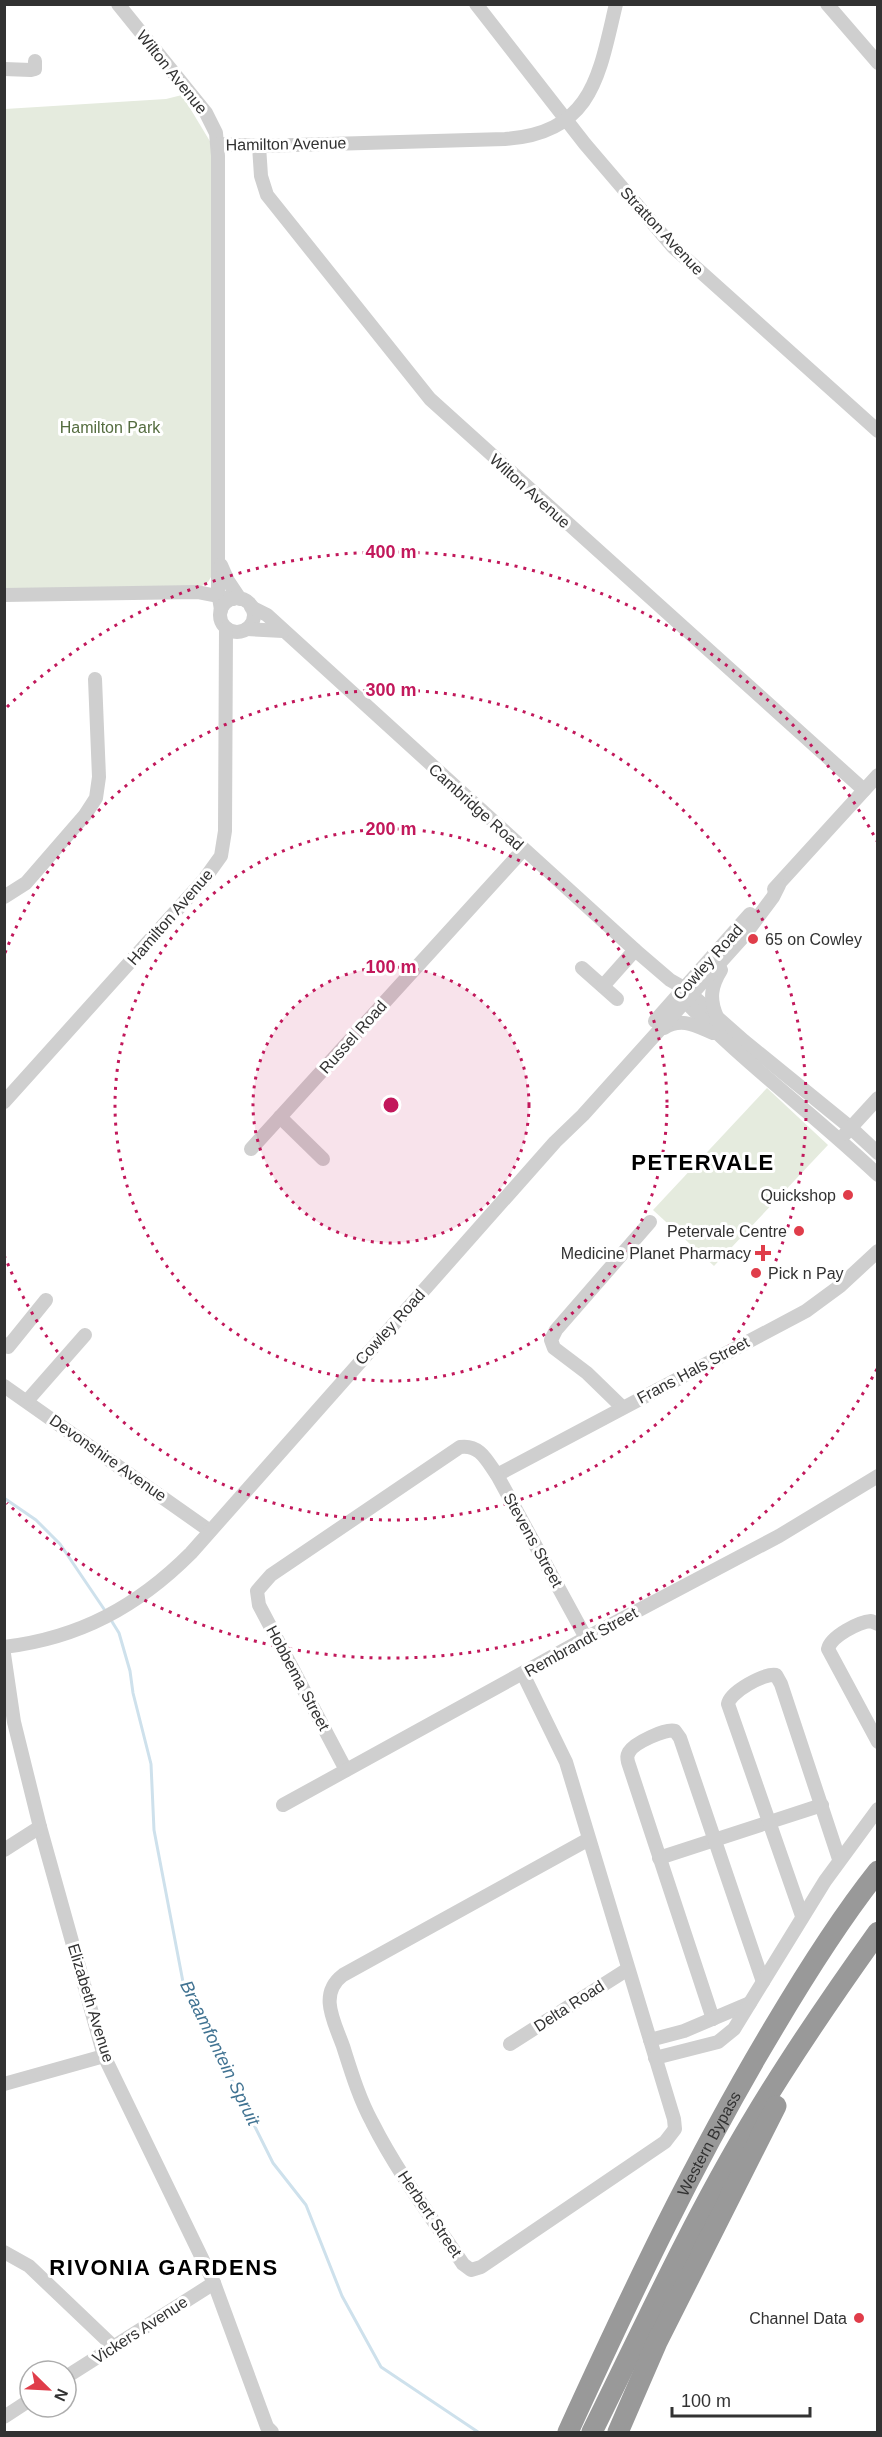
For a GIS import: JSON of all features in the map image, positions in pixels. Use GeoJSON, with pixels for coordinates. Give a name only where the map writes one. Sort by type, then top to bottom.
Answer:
{"type":"FeatureCollection","features":[{"type":"Feature","properties":{"kind":"highway","name":"Western Bypass"},"geometry":{"type":"LineString","coordinates":[[568,2433],[679,2196],[749,2068],[800,1982],[878,1871]]}},
{"type":"Feature","properties":{"kind":"highway","name":"Western Bypass"},"geometry":{"type":"LineString","coordinates":[[596,2426],[710,2197],[754,2118],[816,2021],[878,1932]]}},
{"type":"Feature","properties":{"kind":"highway"},"geometry":{"type":"LineString","coordinates":[[618,2433],[657,2342],[787,2084],[816,2021]]}},
{"type":"Feature","properties":{"kind":"highway"},"geometry":{"type":"LineString","coordinates":[[557,2433],[599,2365]]}},
{"type":"Feature","properties":{"kind":"street","name":"Wilton Avenue"},"geometry":{"type":"LineString","coordinates":[[118,4],[212,122],[218,144]]}},
{"type":"Feature","properties":{"kind":"street","name":"Stratton Avenue"},"geometry":{"type":"LineString","coordinates":[[476,4],[567,120],[673,247],[878,431]]}},
{"type":"Feature","properties":{"kind":"street","name":"Hamilton Avenue"},"geometry":{"type":"LineString","coordinates":[[4,1102],[203,880],[220,856],[225,831],[226,651],[219,596],[218,144],[259,146],[520,138],[547,131],[567,120],[589,95],[597,80],[616,4]]}},
{"type":"Feature","properties":{"kind":"street"},"geometry":{"type":"LineString","coordinates":[[827,4],[878,63]]}},
{"type":"Feature","properties":{"kind":"street"},"geometry":{"type":"LineString","coordinates":[[4,69],[35,69],[35,61]]}},
{"type":"Feature","properties":{"kind":"street","name":"Wilton Avenue"},"geometry":{"type":"LineString","coordinates":[[259,146],[261,176],[267,195],[430,399],[864,790]]}},
{"type":"Feature","properties":{"kind":"street","name":"Hamilton Avenue"},"geometry":{"type":"LineString","coordinates":[[220,568],[241,602]]}},
{"type":"Feature","properties":{"kind":"street"},"geometry":{"type":"LineString","coordinates":[[192,592],[210,585],[220,568]]}},
{"type":"Feature","properties":{"kind":"street","name":"Cambridge Road"},"geometry":{"type":"LineString","coordinates":[[192,592],[211,603],[222,618]]}},
{"type":"Feature","properties":{"kind":"street","name":"Cambridge Road"},"geometry":{"type":"LineString","coordinates":[[4,595],[192,592],[241,602],[267,615],[523,850],[670,980],[720,1036],[878,1175]]}},
{"type":"Feature","properties":{"kind":"street"},"geometry":{"type":"LineString","coordinates":[[226,651],[245,630],[253,621],[241,602],[225,604],[222,618],[234,632],[245,630],[283,632]]}},
{"type":"Feature","properties":{"kind":"street"},"geometry":{"type":"LineString","coordinates":[[4,897],[26,883],[85,815],[96,798],[99,777],[95,679]]}},
{"type":"Feature","properties":{"kind":"street","name":"Cowley Road"},"geometry":{"type":"LineString","coordinates":[[4,1647],[50,1640],[117,1611],[150,1591],[171,1573],[571,1124],[583,1115],[654,1035],[768,894],[779,885],[878,775]]}},
{"type":"Feature","properties":{"kind":"street","name":"Russel Road"},"geometry":{"type":"LineString","coordinates":[[251,1149],[523,850]]}},
{"type":"Feature","properties":{"kind":"street","name":"Cowley Road"},"geometry":{"type":"LineString","coordinates":[[571,1124],[578,1111],[685,995],[744,936],[773,897],[779,885]]}},
{"type":"Feature","properties":{"kind":"street"},"geometry":{"type":"LineString","coordinates":[[718,1018],[712,1005],[712,989],[720,971],[744,936]]}},
{"type":"Feature","properties":{"kind":"street"},"geometry":{"type":"LineString","coordinates":[[603,986],[635,950]]}},
{"type":"Feature","properties":{"kind":"street"},"geometry":{"type":"LineString","coordinates":[[582,968],[617,999]]}},
{"type":"Feature","properties":{"kind":"street","name":"Cambridge Road"},"geometry":{"type":"LineString","coordinates":[[685,995],[718,1018],[878,1153]]}},
{"type":"Feature","properties":{"kind":"street"},"geometry":{"type":"LineString","coordinates":[[654,1035],[666,1026],[686,1022],[720,1036]]}},
{"type":"Feature","properties":{"kind":"street"},"geometry":{"type":"LineString","coordinates":[[839,1140],[878,1098]]}},
{"type":"Feature","properties":{"kind":"street"},"geometry":{"type":"LineString","coordinates":[[280,1117],[323,1159]]}},
{"type":"Feature","properties":{"kind":"street"},"geometry":{"type":"LineString","coordinates":[[622,1407],[587,1373],[554,1348],[551,1340],[556,1330],[650,1221]]}},
{"type":"Feature","properties":{"kind":"street","name":"Frans Hals Street"},"geometry":{"type":"LineString","coordinates":[[497,1475],[806,1311],[835,1291],[878,1251]]}},
{"type":"Feature","properties":{"kind":"street"},"geometry":{"type":"LineString","coordinates":[[4,1344],[8,1347],[46,1300]]}},
{"type":"Feature","properties":{"kind":"street"},"geometry":{"type":"LineString","coordinates":[[27,1401],[85,1335]]}},
{"type":"Feature","properties":{"kind":"street","name":"Devonshire Avenue"},"geometry":{"type":"LineString","coordinates":[[4,1386],[210,1531]]}},
{"type":"Feature","properties":{"kind":"street","name":"Stevens Street"},"geometry":{"type":"LineString","coordinates":[[260,1586],[271,1575],[460,1447],[473,1447],[484,1456],[497,1475],[586,1638]]}},
{"type":"Feature","properties":{"kind":"street","name":"Rembrandt Street"},"geometry":{"type":"LineString","coordinates":[[283,1805],[586,1638],[779,1536],[878,1476]]}},
{"type":"Feature","properties":{"kind":"street","name":"Hobbema Street"},"geometry":{"type":"LineString","coordinates":[[260,1586],[257,1591],[259,1605],[346,1770]]}},
{"type":"Feature","properties":{"kind":"street"},"geometry":{"type":"LineString","coordinates":[[878,1624],[871,1621],[862,1623],[835,1638],[828,1649],[878,1742]]}},
{"type":"Feature","properties":{"kind":"street","name":"Elizabeth Avenue"},"geometry":{"type":"LineString","coordinates":[[4,1654],[14,1722],[40,1827],[105,2056],[214,2283],[266,2431]]}},
{"type":"Feature","properties":{"kind":"street","name":"Herbert Street"},"geometry":{"type":"LineString","coordinates":[[524,1674],[566,1762],[675,2125],[670,2138],[481,2267],[471,2270],[466,2268],[457,2255],[372,2122],[357,2090],[332,2015],[329,1994],[331,1986],[343,1975],[589,1839]]}},
{"type":"Feature","properties":{"kind":"street"},"geometry":{"type":"LineString","coordinates":[[802,1916],[728,1704],[729,1699],[736,1692],[768,1675],[776,1675],[781,1684],[839,1859]]}},
{"type":"Feature","properties":{"kind":"street"},"geometry":{"type":"LineString","coordinates":[[713,2019],[627,1756],[633,1747],[666,1730],[675,1731],[680,1738],[763,1982]]}},
{"type":"Feature","properties":{"kind":"street"},"geometry":{"type":"LineString","coordinates":[[659,1858],[822,1805]]}},
{"type":"Feature","properties":{"kind":"street"},"geometry":{"type":"LineString","coordinates":[[655,2058],[718,2042],[734,2029],[839,1859],[878,1809]]}},
{"type":"Feature","properties":{"kind":"street"},"geometry":{"type":"LineString","coordinates":[[4,1850],[40,1827]]}},
{"type":"Feature","properties":{"kind":"street","name":"Delta Road"},"geometry":{"type":"LineString","coordinates":[[510,2044],[628,1969]]}},
{"type":"Feature","properties":{"kind":"street"},"geometry":{"type":"LineString","coordinates":[[650,2040],[684,2031],[750,2003]]}},
{"type":"Feature","properties":{"kind":"street"},"geometry":{"type":"LineString","coordinates":[[4,2084],[105,2056]]}},
{"type":"Feature","properties":{"kind":"street"},"geometry":{"type":"LineString","coordinates":[[4,2252],[29,2266],[114,2347]]}},
{"type":"Feature","properties":{"kind":"street","name":"Vickers Avenue"},"geometry":{"type":"LineString","coordinates":[[78,2370],[214,2283]]}},
{"type":"Feature","properties":{"kind":"street"},"geometry":{"type":"LineString","coordinates":[[4,2416],[18,2407]]}},
{"type":"Feature","properties":{"kind":"green space","name":"Hamilton Park"},"geometry":{"type":"Polygon","coordinates":[[[182,95],[211,143],[217,567],[208,582],[202,586],[5,594],[5,109],[166,99],[182,95]]]}},
{"type":"Feature","properties":{"kind":"green space"},"geometry":{"type":"Polygon","coordinates":[[[767,1088],[828,1145],[714,1266],[653,1210],[767,1088]]]}},
{"type":"Feature","properties":{"kind":"waterway","name":"Braamfontein Spruit"},"geometry":{"type":"LineString","coordinates":[[4,1498],[36,1520],[60,1544],[106,1612]]}},
{"type":"Feature","properties":{"kind":"waterway","name":"Braamfontein Spruit"},"geometry":{"type":"LineString","coordinates":[[111,1620],[119,1633],[130,1671],[133,1693],[151,1764],[154,1830],[183,1982],[273,2163],[306,2205],[342,2296],[381,2367],[478,2432]]}},
{"type":"Feature","properties":{"kind":"place","name":"65 on Cowley"},"geometry":{"type":"Point","coordinates":[753,939]}},
{"type":"Feature","properties":{"kind":"place","name":"Quickshop"},"geometry":{"type":"Point","coordinates":[848,1195]}},
{"type":"Feature","properties":{"kind":"place","name":"Petervale Centre"},"geometry":{"type":"Point","coordinates":[799,1231]}},
{"type":"Feature","properties":{"kind":"place","name":"Medicine Planet Pharmacy"},"geometry":{"type":"Point","coordinates":[763,1253]}},
{"type":"Feature","properties":{"kind":"place","name":"Pick n Pay"},"geometry":{"type":"Point","coordinates":[756,1273]}},
{"type":"Feature","properties":{"kind":"place","name":"Channel Data"},"geometry":{"type":"Point","coordinates":[859,2318]}},
{"type":"Feature","properties":{"kind":"district","name":"PETERVALE"},"geometry":{"type":"Point","coordinates":[703,1162]}},
{"type":"Feature","properties":{"kind":"district","name":"RIVONIA GARDENS"},"geometry":{"type":"Point","coordinates":[164,2267]}}]}
